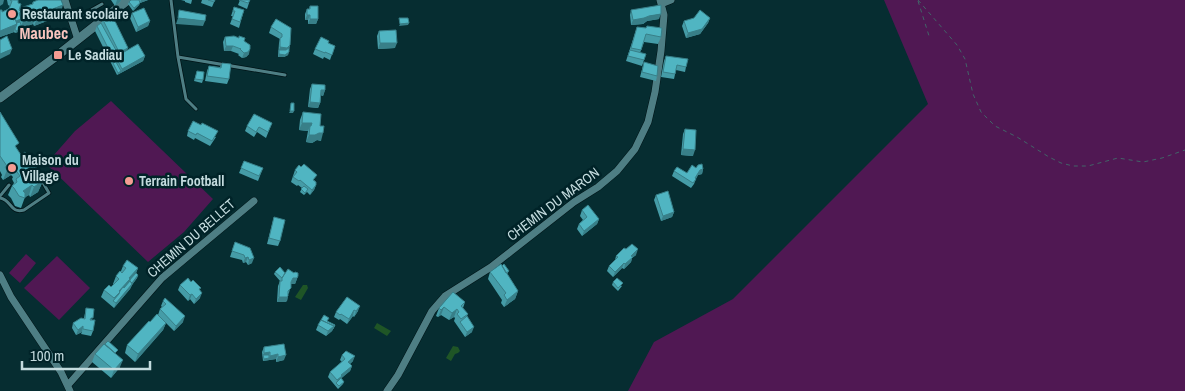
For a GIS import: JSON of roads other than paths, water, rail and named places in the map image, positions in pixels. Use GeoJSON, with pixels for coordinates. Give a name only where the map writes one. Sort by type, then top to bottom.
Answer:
{"type":"FeatureCollection","features":[{"type":"Feature","properties":{"kind":"street"},"geometry":{"type":"LineString","coordinates":[[65,0],[78,40]]}},
{"type":"Feature","properties":{"kind":"street"},"geometry":{"type":"LineString","coordinates":[[0,98],[128,0]]}},
{"type":"Feature","properties":{"kind":"street"},"geometry":{"type":"LineString","coordinates":[[660,2],[671,0]]}},
{"type":"Feature","properties":{"kind":"street","name":"CHEMIN DU MARON"},"geometry":{"type":"LineString","coordinates":[[387,391],[403,366],[432,311],[445,296],[492,267],[574,202],[598,187],[617,171],[635,149],[648,122],[655,92],[664,14],[660,2]]}},
{"type":"Feature","properties":{"kind":"street","name":"CHEMIN DU BELLET"},"geometry":{"type":"LineString","coordinates":[[69,388],[162,278],[254,201]]}},
{"type":"Feature","properties":{"kind":"street"},"geometry":{"type":"LineString","coordinates":[[0,275],[11,298],[61,372],[69,388]]}},
{"type":"Feature","properties":{"kind":"lane"},"geometry":{"type":"LineString","coordinates":[[171,0],[178,57],[186,100],[196,109]]}},
{"type":"Feature","properties":{"kind":"lane"},"geometry":{"type":"LineString","coordinates":[[72,22],[102,4]]}},
{"type":"Feature","properties":{"kind":"lane"},"geometry":{"type":"LineString","coordinates":[[178,57],[285,75]]}},
{"type":"Feature","properties":{"kind":"lane"},"geometry":{"type":"LineString","coordinates":[[9,185],[0,197],[7,200],[15,210],[24,210],[49,193],[38,174]]}},
{"type":"Feature","properties":{"kind":"place","name":"Restaurant scolaire"},"geometry":{"type":"Point","coordinates":[12,14]}},
{"type":"Feature","properties":{"kind":"place","name":"Le Sadiau"},"geometry":{"type":"Point","coordinates":[58,55]}},
{"type":"Feature","properties":{"kind":"place","name":"Maison du Village"},"geometry":{"type":"Point","coordinates":[12,168]}},
{"type":"Feature","properties":{"kind":"place","name":"Terrain Football"},"geometry":{"type":"Point","coordinates":[129,181]}},
{"type":"Feature","properties":{"kind":"district","name":"Maubec"},"geometry":{"type":"Point","coordinates":[44,33]}}]}
